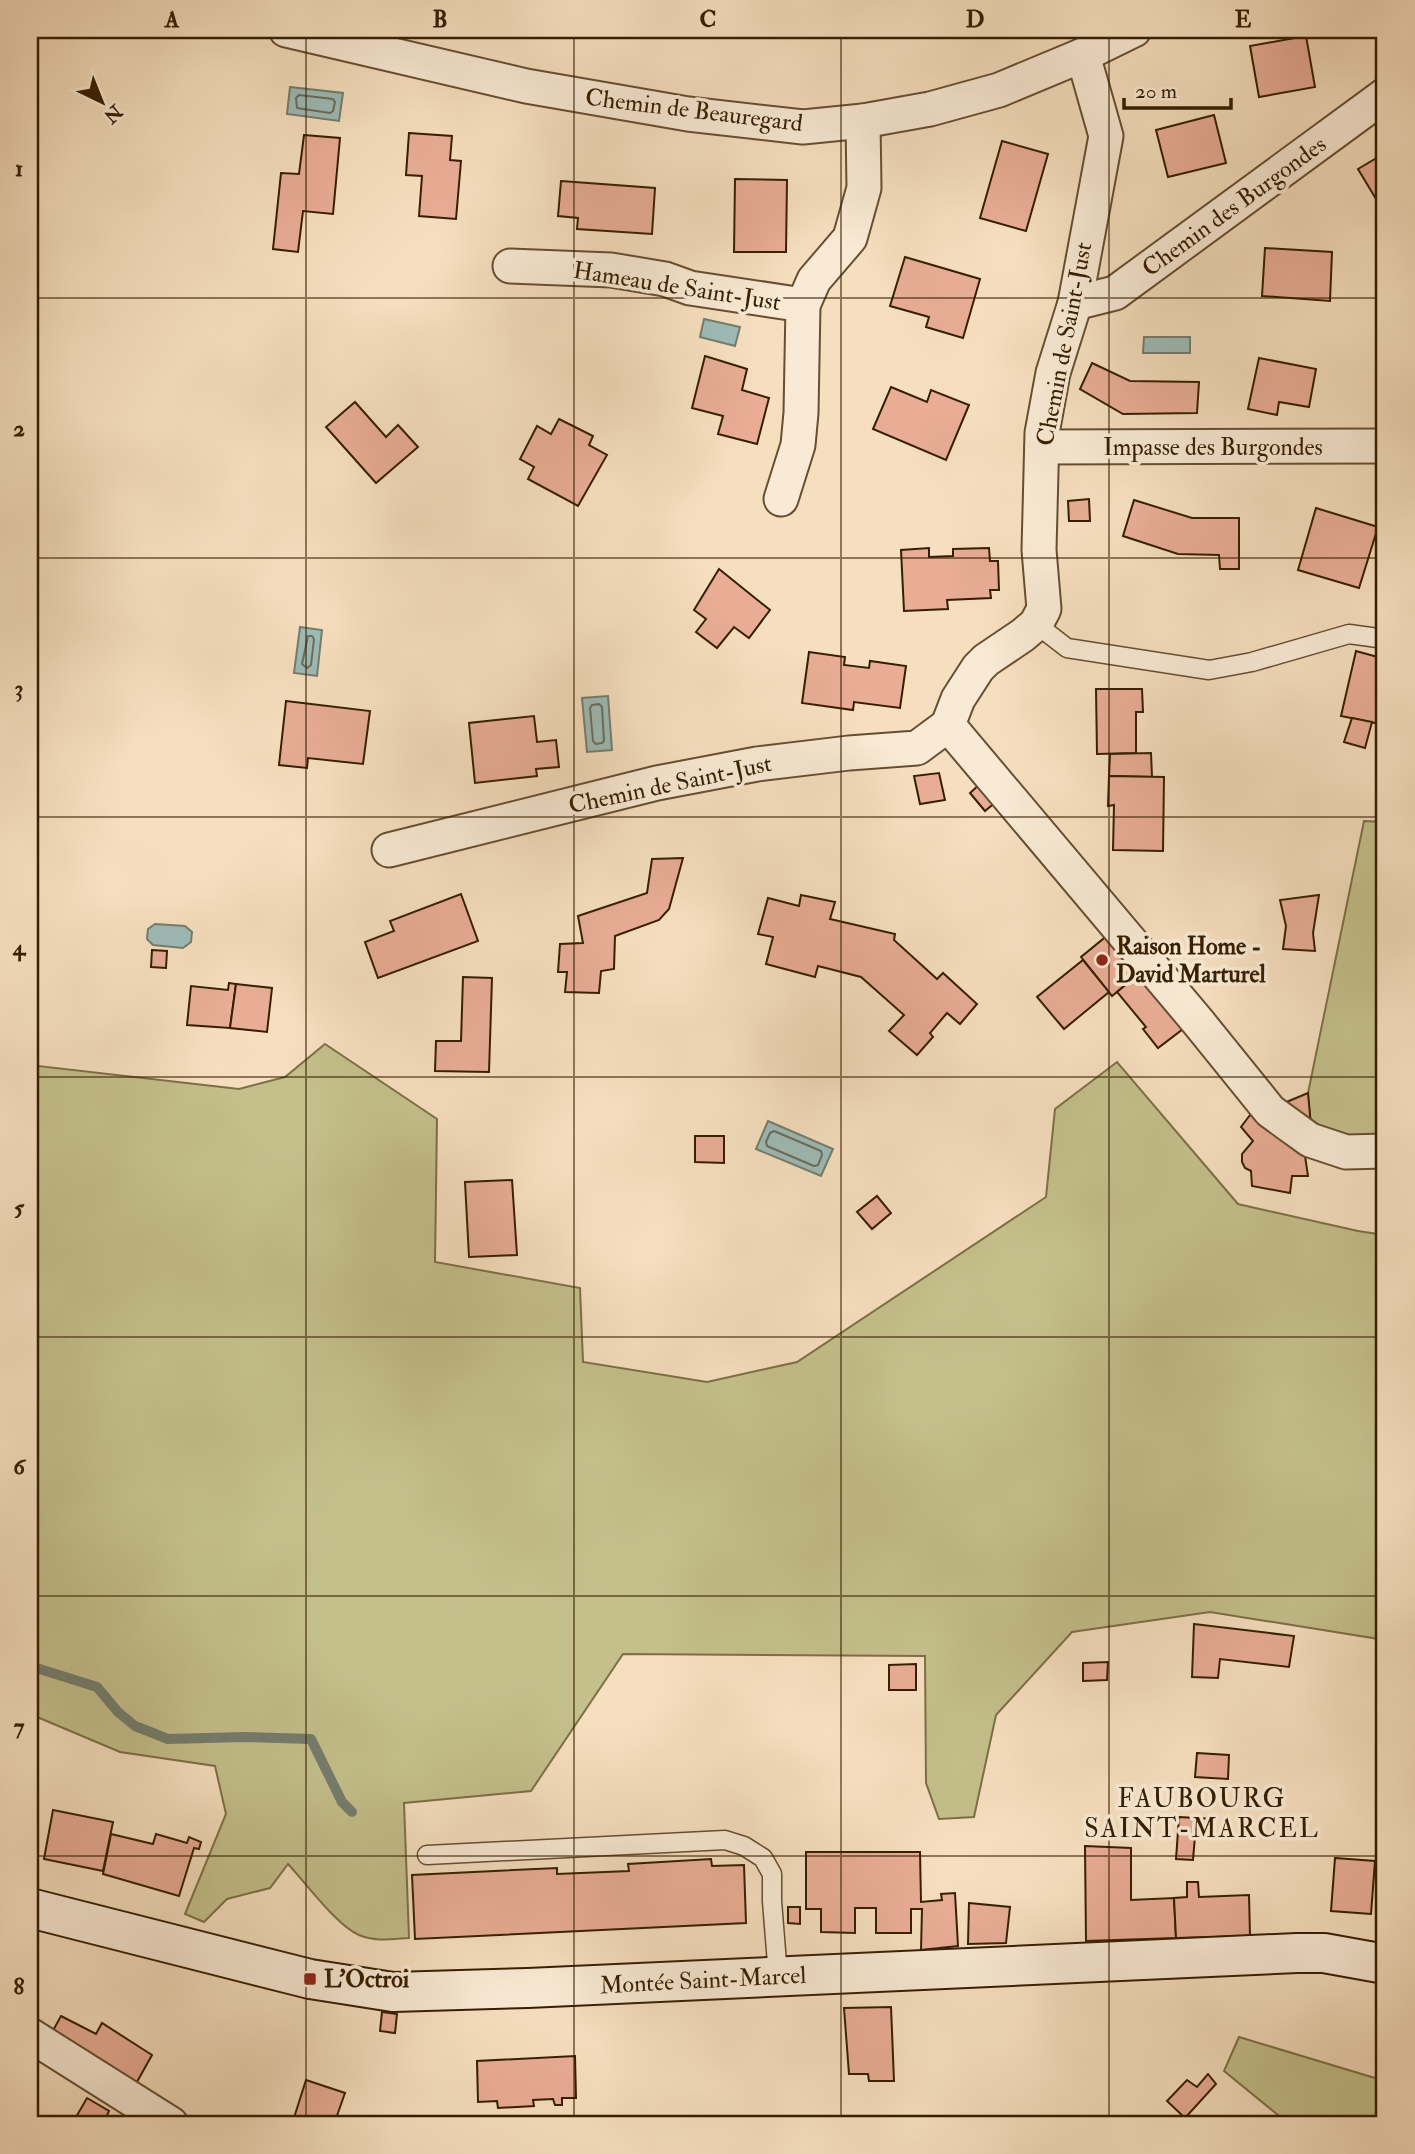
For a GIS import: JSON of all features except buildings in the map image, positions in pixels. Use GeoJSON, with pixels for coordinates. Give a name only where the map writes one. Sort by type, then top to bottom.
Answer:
{"type":"FeatureCollection","features":[{"type":"Feature","properties":{"kind":"main road","name":"Montée Saint-Marcel"},"geometry":{"type":"LineString","coordinates":[[30,1908],[310,1979],[393,1992],[1297,1953],[1352,1956],[1385,1964]]}},
{"type":"Feature","properties":{"kind":"street","name":"Chemin de Beauregard"},"geometry":{"type":"LineString","coordinates":[[286,30],[526,86],[688,114],[803,127],[863,121],[930,108],[999,90],[1083,55],[1134,30]]}},
{"type":"Feature","properties":{"kind":"street","name":"Chemin de Saint-Just"},"geometry":{"type":"LineString","coordinates":[[389,850],[657,783],[770,763],[917,748],[948,725],[958,699],[978,668],[1036,624],[1044,609],[1040,550],[1042,433],[1053,373],[1075,303],[1083,248],[1106,136],[1083,55]]}},
{"type":"Feature","properties":{"kind":"street","name":"Chemin des Burgondes"},"geometry":{"type":"LineString","coordinates":[[1075,303],[1115,293],[1385,95]]}},
{"type":"Feature","properties":{"kind":"street","name":"Hameau de Saint-Just"},"geometry":{"type":"LineString","coordinates":[[781,499],[797,445],[801,413],[803,305],[814,280],[850,238],[864,188],[863,121]]}},
{"type":"Feature","properties":{"kind":"street","name":"Hameau de Saint-Just"},"geometry":{"type":"LineString","coordinates":[[510,266],[611,270],[665,279],[690,288],[803,305]]}},
{"type":"Feature","properties":{"kind":"street","name":"Impasse des Burgondes"},"geometry":{"type":"LineString","coordinates":[[1042,447],[1385,446]]}},
{"type":"Feature","properties":{"kind":"street"},"geometry":{"type":"LineString","coordinates":[[948,725],[1270,1111],[1310,1140],[1346,1152],[1385,1152]]}},
{"type":"Feature","properties":{"kind":"street"},"geometry":{"type":"LineString","coordinates":[[30,2035],[171,2124]]}},
{"type":"Feature","properties":{"kind":"lane"},"geometry":{"type":"LineString","coordinates":[[1036,624],[1067,648],[1209,670],[1252,662],[1349,634],[1385,639]]}},
{"type":"Feature","properties":{"kind":"lane"},"geometry":{"type":"LineString","coordinates":[[427,1855],[725,1840],[735,1843],[763,1858],[772,1874],[778,1976]]}},
{"type":"Feature","properties":{"kind":"shaded area"},"geometry":{"type":"Polygon","coordinates":[[[1364,821],[1385,822],[1385,1134],[1362,1140],[1311,1126],[1308,1093],[1364,821]]]}},
{"type":"Feature","properties":{"kind":"shaded area"},"geometry":{"type":"Polygon","coordinates":[[[325,1044],[437,1119],[435,1262],[580,1288],[583,1362],[707,1382],[797,1362],[1046,1197],[1055,1109],[1117,1062],[1238,1204],[1385,1235],[1385,1640],[1210,1612],[1072,1632],[996,1715],[974,1817],[939,1819],[926,1783],[925,1656],[623,1654],[531,1791],[404,1803],[409,1938],[371,1939],[350,1930],[331,1913],[288,1864],[270,1888],[227,1899],[204,1922],[185,1914],[226,1814],[215,1766],[120,1752],[30,1714],[30,1065],[239,1089],[285,1077],[325,1044]]]}},
{"type":"Feature","properties":{"kind":"shaded area"},"geometry":{"type":"Polygon","coordinates":[[[1239,2037],[1385,2081],[1385,2124],[1289,2124],[1224,2071],[1239,2037]]]}},
{"type":"Feature","properties":{"kind":"water"},"geometry":{"type":"Polygon","coordinates":[[[290,87],[343,93],[339,121],[287,114],[290,87]]]}},
{"type":"Feature","properties":{"kind":"water"},"geometry":{"type":"Polygon","coordinates":[[[704,319],[740,327],[735,346],[700,337],[704,319]]]}},
{"type":"Feature","properties":{"kind":"water"},"geometry":{"type":"Polygon","coordinates":[[[1144,337],[1190,337],[1190,353],[1143,353],[1144,337]]]}},
{"type":"Feature","properties":{"kind":"water"},"geometry":{"type":"Polygon","coordinates":[[[300,627],[322,630],[317,676],[294,673],[300,627]]]}},
{"type":"Feature","properties":{"kind":"water"},"geometry":{"type":"Polygon","coordinates":[[[608,696],[612,750],[587,752],[582,698],[608,696]]]}},
{"type":"Feature","properties":{"kind":"water"},"geometry":{"type":"Polygon","coordinates":[[[155,924],[185,926],[192,932],[191,942],[183,948],[153,945],[147,939],[148,929],[155,924]]]}},
{"type":"Feature","properties":{"kind":"water"},"geometry":{"type":"Polygon","coordinates":[[[768,1121],[833,1149],[821,1176],[756,1149],[768,1121]]]}},
{"type":"Feature","properties":{"kind":"waterway"},"geometry":{"type":"LineString","coordinates":[[30,1666],[97,1687],[118,1712],[135,1726],[168,1739],[311,1739],[342,1802],[352,1812]]}},
{"type":"Feature","properties":{"kind":"place","name":"Raison Home - David Marturel"},"geometry":{"type":"Point","coordinates":[1102,960]}},
{"type":"Feature","properties":{"kind":"place","name":"L'Octroi"},"geometry":{"type":"Point","coordinates":[310,1979]}},
{"type":"Feature","properties":{"kind":"district","name":"FAUBOURG SAINT-MARCEL"},"geometry":{"type":"Point","coordinates":[1202,1812]}}]}
